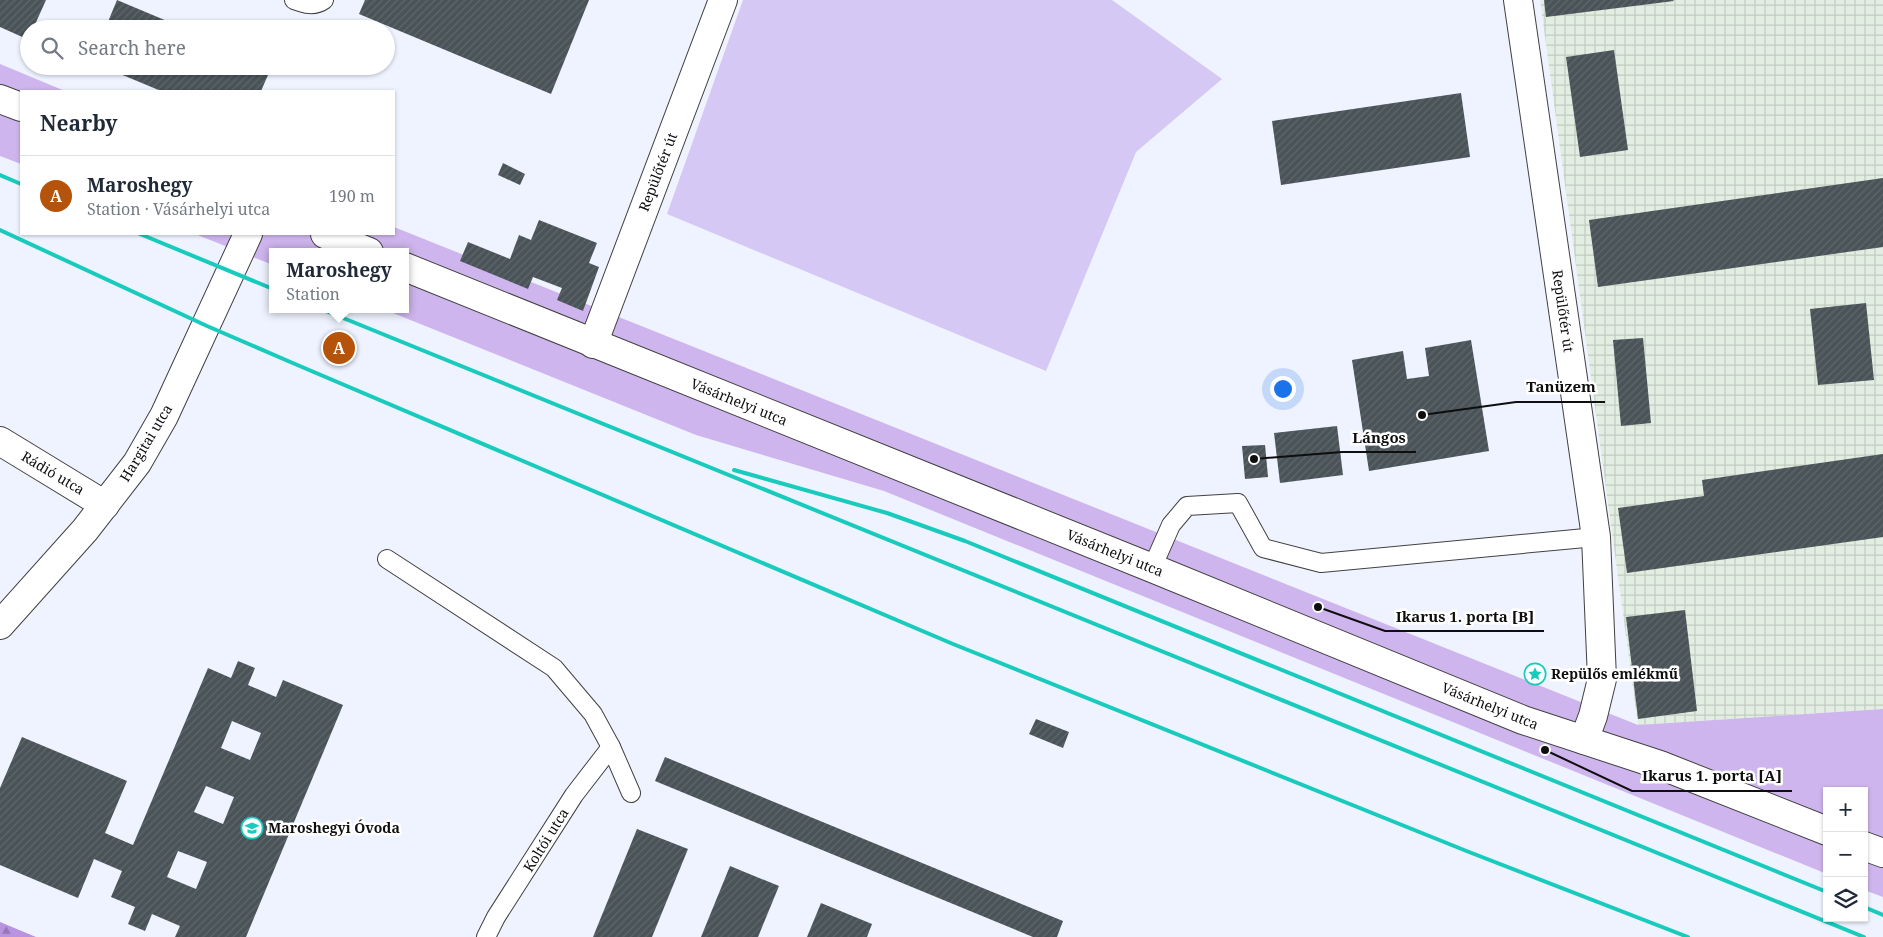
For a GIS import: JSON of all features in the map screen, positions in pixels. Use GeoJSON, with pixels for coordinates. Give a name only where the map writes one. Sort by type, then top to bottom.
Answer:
{"type":"FeatureCollection","features":[{"type":"Feature","properties":{"kind":"street","name":"Repülőtér út"},"geometry":{"type":"LineString","coordinates":[[593,344],[723,0]]}},
{"type":"Feature","properties":{"kind":"street","name":"Repülőtér út"},"geometry":{"type":"LineString","coordinates":[[1518,0],[1596,537],[1602,679],[1593,716],[1584,740]]}},
{"type":"Feature","properties":{"kind":"street"},"geometry":{"type":"LineString","coordinates":[[0,99],[20,107]]}},
{"type":"Feature","properties":{"kind":"street","name":"Hargitai utca"},"geometry":{"type":"LineString","coordinates":[[0,625],[105,505],[137,463],[164,416],[248,235]]}},
{"type":"Feature","properties":{"kind":"street"},"geometry":{"type":"LineString","coordinates":[[327,235],[359,248]]}},
{"type":"Feature","properties":{"kind":"street","name":"Vásárhelyi utca"},"geometry":{"type":"LineString","coordinates":[[409,269],[1514,716],[1660,765],[1823,829]]}},
{"type":"Feature","properties":{"kind":"street","name":"Rádió utca"},"geometry":{"type":"LineString","coordinates":[[0,441],[105,505]]}},
{"type":"Feature","properties":{"kind":"street"},"geometry":{"type":"LineString","coordinates":[[1868,847],[1883,853]]}},
{"type":"Feature","properties":{"kind":"lane"},"geometry":{"type":"LineString","coordinates":[[294,0],[307,5],[324,0]]}},
{"type":"Feature","properties":{"kind":"lane"},"geometry":{"type":"LineString","coordinates":[[1152,568],[1171,525],[1186,506],[1238,503],[1263,548],[1321,563],[1596,537]]}},
{"type":"Feature","properties":{"kind":"lane"},"geometry":{"type":"LineString","coordinates":[[388,559],[554,668],[593,714],[611,747],[631,793]]}},
{"type":"Feature","properties":{"kind":"lane","name":"Koltói utca"},"geometry":{"type":"LineString","coordinates":[[486,937],[496,917],[574,795],[611,747]]}},
{"type":"Feature","properties":{"kind":"shaded area"},"geometry":{"type":"Polygon","coordinates":[[[743,0],[1112,0],[1222,79],[1136,152],[1046,371],[667,214],[743,0]]]}},
{"type":"Feature","properties":{"kind":"shaded area"},"geometry":{"type":"Polygon","coordinates":[[[1540,0],[1883,0],[1883,709],[1638,725],[1540,0]]]}},
{"type":"Feature","properties":{"kind":"shaded area"},"geometry":{"type":"Polygon","coordinates":[[[0,64],[20,72],[20,75],[26,75],[63,90],[20,90],[20,164],[0,156],[0,64]]]}},
{"type":"Feature","properties":{"kind":"shaded area"},"geometry":{"type":"Polygon","coordinates":[[[395,227],[1638,725],[1883,709],[1883,897],[1868,891],[1868,787],[1823,787],[1823,872],[884,491],[696,435],[393,313],[409,313],[409,248],[269,248],[269,263],[198,235],[395,235],[395,227]]]}},
{"type":"Feature","properties":{"kind":"green space"},"geometry":{"type":"Polygon","coordinates":[[[0,922],[36,937],[0,937],[0,922]]]}},
{"type":"Feature","properties":{"kind":"building"},"geometry":{"type":"Polygon","coordinates":[[[0,0],[46,0],[37,20],[20,20],[20,36],[0,27],[0,0]]]}},
{"type":"Feature","properties":{"kind":"building"},"geometry":{"type":"Polygon","coordinates":[[[117,0],[165,20],[109,20],[117,0]]]}},
{"type":"Feature","properties":{"kind":"building"},"geometry":{"type":"Polygon","coordinates":[[[365,0],[589,0],[551,94],[395,29],[395,20],[373,20],[359,14],[365,0]]]}},
{"type":"Feature","properties":{"kind":"building"},"geometry":{"type":"Polygon","coordinates":[[[1544,0],[1673,0],[1674,1],[1546,17],[1544,0]]]}},
{"type":"Feature","properties":{"kind":"building"},"geometry":{"type":"Polygon","coordinates":[[[1614,50],[1628,150],[1580,157],[1566,57],[1614,50]]]}},
{"type":"Feature","properties":{"kind":"building"},"geometry":{"type":"Polygon","coordinates":[[[123,75],[268,75],[261,90],[159,90],[123,75]]]}},
{"type":"Feature","properties":{"kind":"building"},"geometry":{"type":"Polygon","coordinates":[[[1461,93],[1470,157],[1281,185],[1272,121],[1461,93]]]}},
{"type":"Feature","properties":{"kind":"building"},"geometry":{"type":"Polygon","coordinates":[[[503,163],[525,174],[520,185],[498,175],[503,163]]]}},
{"type":"Feature","properties":{"kind":"building"},"geometry":{"type":"Polygon","coordinates":[[[1883,178],[1883,247],[1598,287],[1589,220],[1883,178]]]}},
{"type":"Feature","properties":{"kind":"building"},"geometry":{"type":"Polygon","coordinates":[[[539,220],[597,243],[589,263],[599,267],[583,311],[557,300],[562,288],[533,277],[528,289],[460,261],[468,242],[510,259],[519,235],[531,240],[539,220]]]}},
{"type":"Feature","properties":{"kind":"building"},"geometry":{"type":"Polygon","coordinates":[[[1866,303],[1874,380],[1818,385],[1810,309],[1866,303]]]}},
{"type":"Feature","properties":{"kind":"building"},"geometry":{"type":"Polygon","coordinates":[[[1643,338],[1651,423],[1621,426],[1613,340],[1643,338]]]}},
{"type":"Feature","properties":{"kind":"building"},"geometry":{"type":"Polygon","coordinates":[[[1471,340],[1489,451],[1369,471],[1352,360],[1403,351],[1407,379],[1429,376],[1425,348],[1471,340]]]}},
{"type":"Feature","properties":{"kind":"building"},"geometry":{"type":"Polygon","coordinates":[[[1337,426],[1343,475],[1280,483],[1274,433],[1337,426]]]}},
{"type":"Feature","properties":{"kind":"building"},"geometry":{"type":"Polygon","coordinates":[[[1265,445],[1268,477],[1245,479],[1242,446],[1265,445]]]}},
{"type":"Feature","properties":{"kind":"building"},"geometry":{"type":"Polygon","coordinates":[[[1883,454],[1883,537],[1627,573],[1618,508],[1704,496],[1702,480],[1883,454]]]}},
{"type":"Feature","properties":{"kind":"building"},"geometry":{"type":"Polygon","coordinates":[[[1685,610],[1697,711],[1638,719],[1626,617],[1685,610]]]}},
{"type":"Feature","properties":{"kind":"building"},"geometry":{"type":"Polygon","coordinates":[[[238,661],[255,668],[248,685],[276,697],[283,680],[343,705],[246,937],[175,937],[180,926],[152,914],[145,931],[128,924],[135,907],[111,897],[122,871],[94,859],[78,898],[0,865],[0,788],[22,737],[127,781],[105,833],[133,845],[208,668],[231,678],[238,661]],[[232,721],[221,748],[250,760],[261,733],[232,721]],[[206,786],[194,812],[223,824],[234,797],[206,786]],[[178,851],[167,877],[196,889],[207,862],[178,851]]]}},
{"type":"Feature","properties":{"kind":"building"},"geometry":{"type":"Polygon","coordinates":[[[1036,719],[1069,732],[1063,748],[1029,734],[1036,719]]]}},
{"type":"Feature","properties":{"kind":"building"},"geometry":{"type":"Polygon","coordinates":[[[665,757],[1063,921],[1057,937],[1033,937],[655,781],[665,757]]]}},
{"type":"Feature","properties":{"kind":"building"},"geometry":{"type":"Polygon","coordinates":[[[637,829],[688,849],[652,937],[593,937],[637,829]]]}},
{"type":"Feature","properties":{"kind":"building"},"geometry":{"type":"Polygon","coordinates":[[[730,866],[779,886],[758,937],[701,937],[730,866]]]}},
{"type":"Feature","properties":{"kind":"building"},"geometry":{"type":"Polygon","coordinates":[[[821,903],[872,924],[867,937],[807,937],[821,903]]]}},
{"type":"Feature","properties":{"kind":"railway"},"geometry":{"type":"LineString","coordinates":[[0,175],[20,184]]}},
{"type":"Feature","properties":{"kind":"railway"},"geometry":{"type":"LineString","coordinates":[[0,230],[207,326],[953,644],[1469,852],[1688,937]]}},
{"type":"Feature","properties":{"kind":"railway"},"geometry":{"type":"LineString","coordinates":[[142,235],[269,287]]}},
{"type":"Feature","properties":{"kind":"railway"},"geometry":{"type":"LineString","coordinates":[[331,313],[1864,937]]}},
{"type":"Feature","properties":{"kind":"railway"},"geometry":{"type":"LineString","coordinates":[[734,470],[887,513],[965,541],[1823,890]]}},
{"type":"Feature","properties":{"kind":"railway"},"geometry":{"type":"LineString","coordinates":[[1868,909],[1883,915]]}},
{"type":"Feature","properties":{"kind":"place","name":"Maroshegy"},"geometry":{"type":"Point","coordinates":[339,348]}},
{"type":"Feature","properties":{"kind":"place","name":"Tanüzem"},"geometry":{"type":"Point","coordinates":[1422,415]}},
{"type":"Feature","properties":{"kind":"place","name":"Lángos"},"geometry":{"type":"Point","coordinates":[1254,459]}},
{"type":"Feature","properties":{"kind":"place","name":"Ikarus 1. porta [B]"},"geometry":{"type":"Point","coordinates":[1318,607]}},
{"type":"Feature","properties":{"kind":"place","name":"Repülős emlékmű"},"geometry":{"type":"Point","coordinates":[1535,674]}},
{"type":"Feature","properties":{"kind":"place","name":"Ikarus 1. porta [A]"},"geometry":{"type":"Point","coordinates":[1545,750]}},
{"type":"Feature","properties":{"kind":"place","name":"Maroshegyi Óvoda"},"geometry":{"type":"Point","coordinates":[252,828]}}]}
